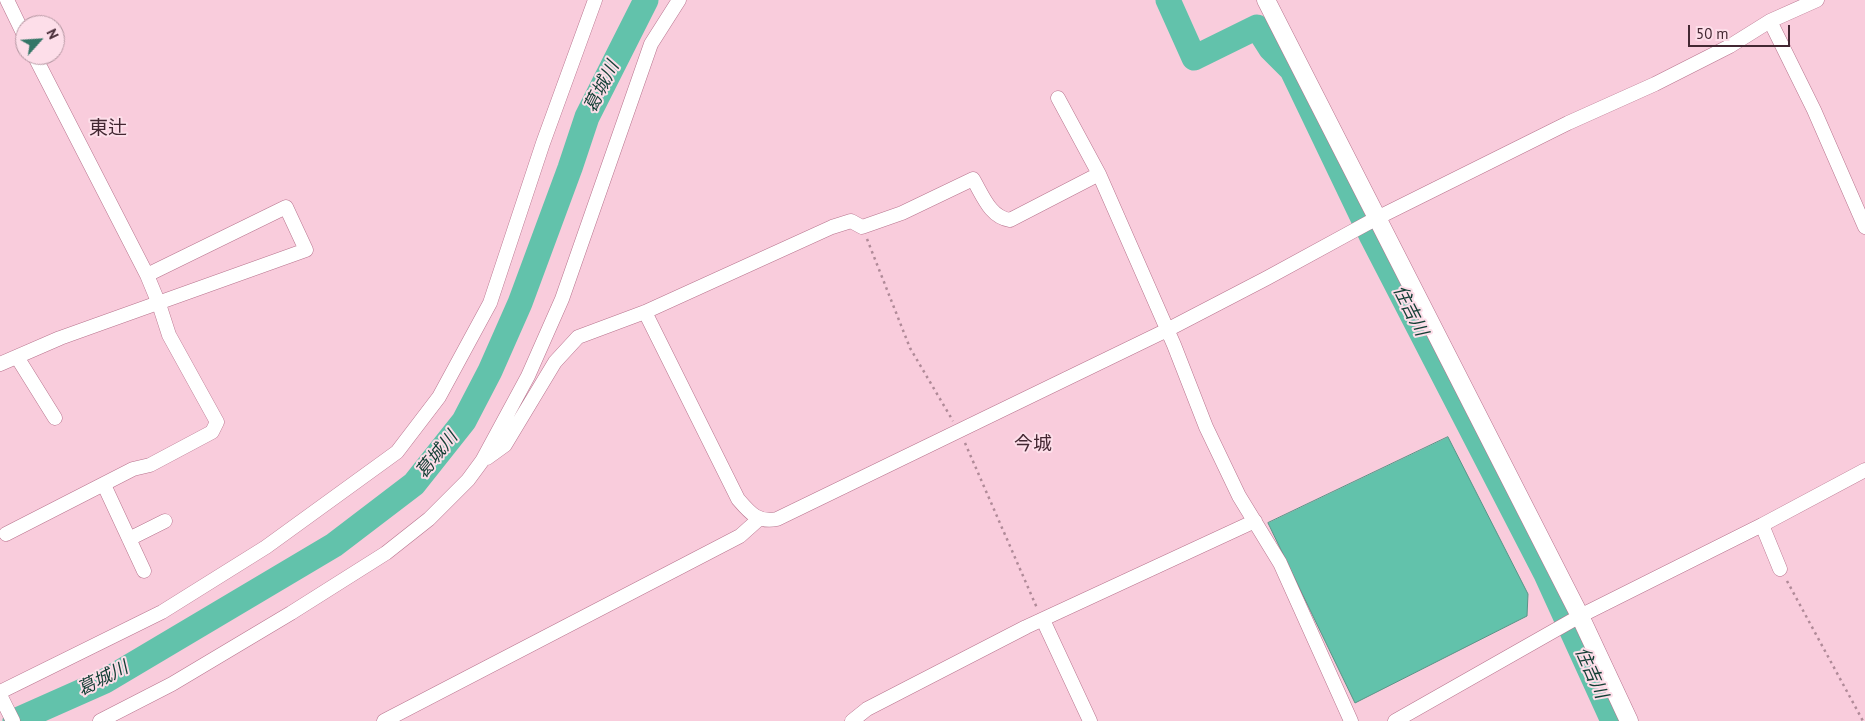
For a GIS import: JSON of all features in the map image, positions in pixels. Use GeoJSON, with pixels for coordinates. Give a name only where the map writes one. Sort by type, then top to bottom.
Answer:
{"type":"FeatureCollection","features":[{"type":"Feature","properties":{"kind":"street"},"geometry":{"type":"LineString","coordinates":[[7,0],[15,16]]}},
{"type":"Feature","properties":{"kind":"street"},"geometry":{"type":"LineString","coordinates":[[13,721],[0,695],[162,612],[266,548],[397,452],[439,397],[490,302],[542,144],[595,0]]}},
{"type":"Feature","properties":{"kind":"street"},"geometry":{"type":"LineString","coordinates":[[100,721],[172,684],[291,613],[386,553],[429,519],[468,480],[482,461],[528,376],[562,299],[651,44],[679,0]]}},
{"type":"Feature","properties":{"kind":"street"},"geometry":{"type":"LineString","coordinates":[[1266,0],[1370,222],[1572,620],[1629,721]]}},
{"type":"Feature","properties":{"kind":"street"},"geometry":{"type":"LineString","coordinates":[[645,312],[738,499],[750,513],[759,519],[767,521],[777,519],[1167,330],[1370,222],[1568,123],[1655,84],[1730,46],[1770,21],[1817,0]]}},
{"type":"Feature","properties":{"kind":"street"},"geometry":{"type":"LineString","coordinates":[[1770,21],[1814,110],[1865,227]]}},
{"type":"Feature","properties":{"kind":"street"},"geometry":{"type":"LineString","coordinates":[[6,534],[133,469],[150,466],[212,432],[217,422],[169,336],[147,275],[39,65]]}},
{"type":"Feature","properties":{"kind":"street"},"geometry":{"type":"LineString","coordinates":[[1058,98],[1099,174],[1167,330],[1206,427],[1239,496],[1280,563],[1352,721]]}},
{"type":"Feature","properties":{"kind":"street"},"geometry":{"type":"LineString","coordinates":[[482,461],[505,445],[555,362],[578,337],[645,312],[832,226],[851,221],[862,228],[902,213],[973,179],[992,212],[1000,218],[1010,220],[1099,174]]}},
{"type":"Feature","properties":{"kind":"street"},"geometry":{"type":"LineString","coordinates":[[0,364],[60,338],[306,250],[286,207],[147,275]]}},
{"type":"Feature","properties":{"kind":"street"},"geometry":{"type":"LineString","coordinates":[[17,357],[54,418]]}},
{"type":"Feature","properties":{"kind":"street"},"geometry":{"type":"LineString","coordinates":[[1395,721],[1572,620],[1762,525],[1865,470]]}},
{"type":"Feature","properties":{"kind":"street"},"geometry":{"type":"LineString","coordinates":[[104,485],[144,571]]}},
{"type":"Feature","properties":{"kind":"street"},"geometry":{"type":"LineString","coordinates":[[384,721],[740,536],[759,519]]}},
{"type":"Feature","properties":{"kind":"street"},"geometry":{"type":"LineString","coordinates":[[129,539],[165,521]]}},
{"type":"Feature","properties":{"kind":"street"},"geometry":{"type":"LineString","coordinates":[[852,721],[867,709],[1043,620],[1255,522]]}},
{"type":"Feature","properties":{"kind":"street"},"geometry":{"type":"LineString","coordinates":[[1762,525],[1780,569]]}},
{"type":"Feature","properties":{"kind":"street"},"geometry":{"type":"LineString","coordinates":[[1043,620],[1090,721]]}},
{"type":"Feature","properties":{"kind":"path"},"geometry":{"type":"LineString","coordinates":[[862,228],[910,348],[959,431],[1043,620]]}},
{"type":"Feature","properties":{"kind":"path"},"geometry":{"type":"LineString","coordinates":[[1780,569],[1863,721]]}},
{"type":"Feature","properties":{"kind":"shaded area"},"geometry":{"type":"Polygon","coordinates":[[[1448,437],[1528,594],[1527,616],[1355,703],[1268,523],[1448,437]]]}},
{"type":"Feature","properties":{"kind":"waterway","name":"葛城川"},"geometry":{"type":"LineString","coordinates":[[15,721],[105,681],[334,545],[414,484],[464,421],[490,371],[520,303],[587,117],[646,0]]}},
{"type":"Feature","properties":{"kind":"waterway","name":"住吉川"},"geometry":{"type":"LineString","coordinates":[[1168,0],[1194,58],[1257,27],[1271,49],[1292,70],[1372,237],[1546,574],[1613,721]]}},
{"type":"Feature","properties":{"kind":"district","name":"東辻"},"geometry":{"type":"Point","coordinates":[108,129]}},
{"type":"Feature","properties":{"kind":"district","name":"今城"},"geometry":{"type":"Point","coordinates":[1033,445]}}]}
